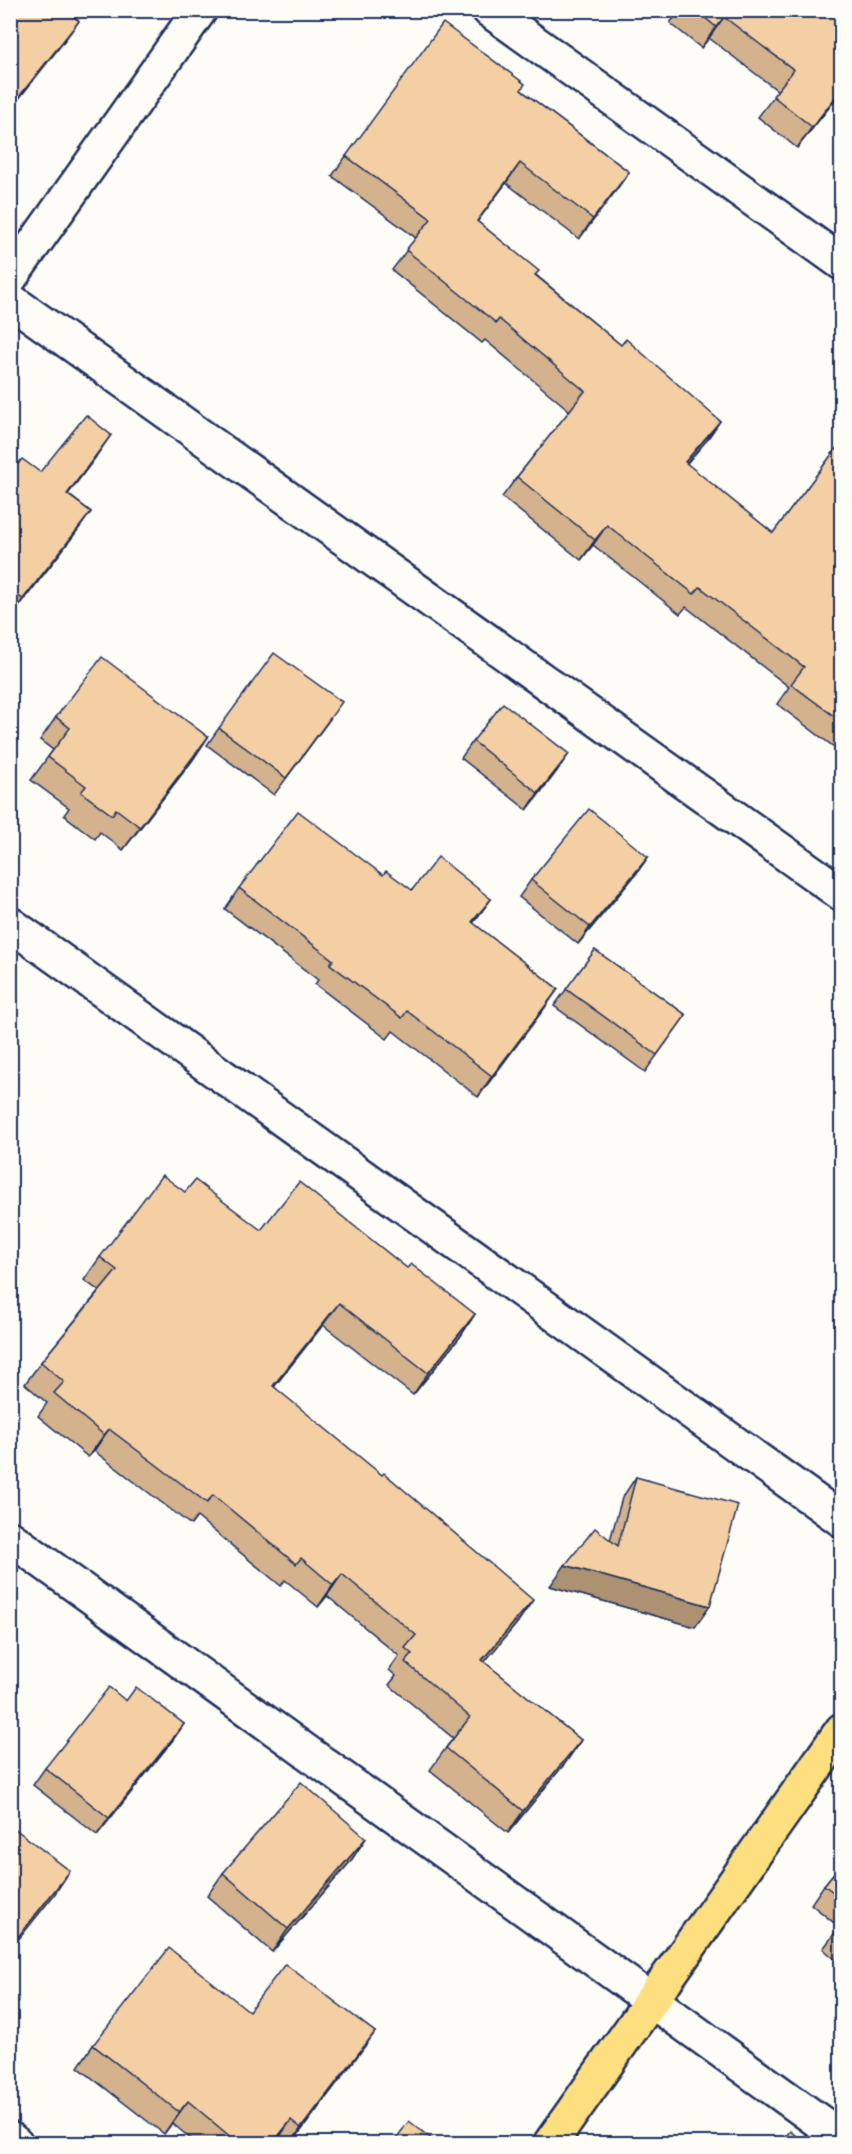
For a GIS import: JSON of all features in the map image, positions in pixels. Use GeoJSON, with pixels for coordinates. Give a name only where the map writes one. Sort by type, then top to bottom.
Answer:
{"type":"FeatureCollection","features":[{"type":"Feature","properties":{"kind":"main road"},"geometry":{"type":"LineString","coordinates":[[550,2144],[842,1730]]}},
{"type":"Feature","properties":{"kind":"street"},"geometry":{"type":"LineString","coordinates":[[10,278],[200,10]]}},
{"type":"Feature","properties":{"kind":"street"},"geometry":{"type":"LineString","coordinates":[[489,10],[842,263]]}},
{"type":"Feature","properties":{"kind":"street"},"geometry":{"type":"LineString","coordinates":[[10,300],[842,894]]}},
{"type":"Feature","properties":{"kind":"street"},"geometry":{"type":"LineString","coordinates":[[10,924],[842,1520]]}},
{"type":"Feature","properties":{"kind":"street"},"geometry":{"type":"LineString","coordinates":[[10,1538],[842,2138]]}},
{"type":"Feature","properties":{"kind":"street"},"geometry":{"type":"LineString","coordinates":[[10,2139],[16,2144]]}},
{"type":"Feature","properties":{"kind":"building"},"geometry":{"type":"Polygon","coordinates":[[[10,10],[65,10],[79,21],[10,108],[10,10]]]}},
{"type":"Feature","properties":{"kind":"building"},"geometry":{"type":"Polygon","coordinates":[[[696,10],[830,10],[842,19],[842,89],[812,127],[773,96],[794,70],[724,17],[716,27],[696,10]]]}},
{"type":"Feature","properties":{"kind":"building"},"geometry":{"type":"Polygon","coordinates":[[[443,23],[525,84],[521,90],[629,172],[593,219],[520,163],[477,221],[539,271],[535,275],[621,345],[626,339],[720,421],[685,462],[773,533],[842,441],[842,722],[791,684],[804,667],[700,587],[694,594],[607,525],[595,540],[517,477],[585,391],[499,319],[496,323],[406,250],[431,219],[346,156],[443,23]]]}},
{"type":"Feature","properties":{"kind":"building"},"geometry":{"type":"Polygon","coordinates":[[[86,415],[111,435],[67,494],[91,512],[23,599],[10,590],[10,474],[22,459],[40,472],[86,415]]]}},
{"type":"Feature","properties":{"kind":"building"},"geometry":{"type":"Polygon","coordinates":[[[274,653],[342,702],[286,778],[219,728],[274,653]]]}},
{"type":"Feature","properties":{"kind":"building"},"geometry":{"type":"Polygon","coordinates":[[[102,657],[208,737],[140,827],[116,809],[112,815],[81,792],[86,786],[48,757],[70,728],[56,717],[102,657]]]}},
{"type":"Feature","properties":{"kind":"building"},"geometry":{"type":"Polygon","coordinates":[[[503,703],[569,754],[538,793],[473,741],[503,703]]]}},
{"type":"Feature","properties":{"kind":"building"},"geometry":{"type":"Polygon","coordinates":[[[589,809],[648,857],[590,927],[531,880],[589,809]]]}},
{"type":"Feature","properties":{"kind":"building"},"geometry":{"type":"Polygon","coordinates":[[[298,811],[383,875],[386,871],[412,890],[438,857],[491,899],[472,922],[558,989],[492,1076],[407,1011],[402,1018],[330,964],[333,960],[239,888],[298,811]]]}},
{"type":"Feature","properties":{"kind":"building"},"geometry":{"type":"Polygon","coordinates":[[[595,950],[686,1015],[657,1055],[566,989],[595,950]]]}},
{"type":"Feature","properties":{"kind":"building"},"geometry":{"type":"Polygon","coordinates":[[[162,1175],[185,1192],[195,1180],[261,1230],[299,1182],[407,1268],[411,1264],[475,1314],[428,1373],[339,1303],[273,1386],[382,1475],[384,1473],[533,1600],[482,1660],[581,1740],[523,1811],[446,1748],[470,1717],[405,1662],[412,1654],[405,1648],[416,1635],[342,1574],[333,1585],[301,1558],[296,1564],[213,1495],[207,1503],[109,1429],[104,1435],[54,1393],[64,1382],[41,1362],[117,1270],[100,1257],[162,1175]]]}},
{"type":"Feature","properties":{"kind":"building"},"geometry":{"type":"Polygon","coordinates":[[[636,1477],[738,1505],[710,1606],[565,1565],[595,1528],[618,1546],[636,1477]]]}},
{"type":"Feature","properties":{"kind":"building"},"geometry":{"type":"Polygon","coordinates":[[[109,1687],[126,1701],[136,1687],[184,1724],[109,1818],[45,1768],[109,1687]]]}},
{"type":"Feature","properties":{"kind":"building"},"geometry":{"type":"Polygon","coordinates":[[[301,1782],[366,1838],[288,1929],[223,1873],[301,1782]]]}},
{"type":"Feature","properties":{"kind":"building"},"geometry":{"type":"Polygon","coordinates":[[[10,1825],[70,1871],[10,1947],[10,1825]]]}},
{"type":"Feature","properties":{"kind":"building"},"geometry":{"type":"Polygon","coordinates":[[[842,1863],[842,1899],[824,1885],[842,1863]]]}},
{"type":"Feature","properties":{"kind":"building"},"geometry":{"type":"Polygon","coordinates":[[[842,1924],[842,1935],[836,1930],[842,1924]]]}},
{"type":"Feature","properties":{"kind":"building"},"geometry":{"type":"Polygon","coordinates":[[[169,1948],[249,2011],[285,1964],[375,2032],[301,2128],[291,2120],[272,2144],[239,2144],[188,2101],[179,2112],[93,2045],[169,1948]]]}},
{"type":"Feature","properties":{"kind":"building"},"geometry":{"type":"Polygon","coordinates":[[[409,2121],[438,2144],[392,2144],[409,2121]]]}},
{"type":"Feature","properties":{"kind":"building"},"geometry":{"type":"Polygon","coordinates":[[[790,2131],[806,2144],[780,2144],[790,2131]]]}}]}
